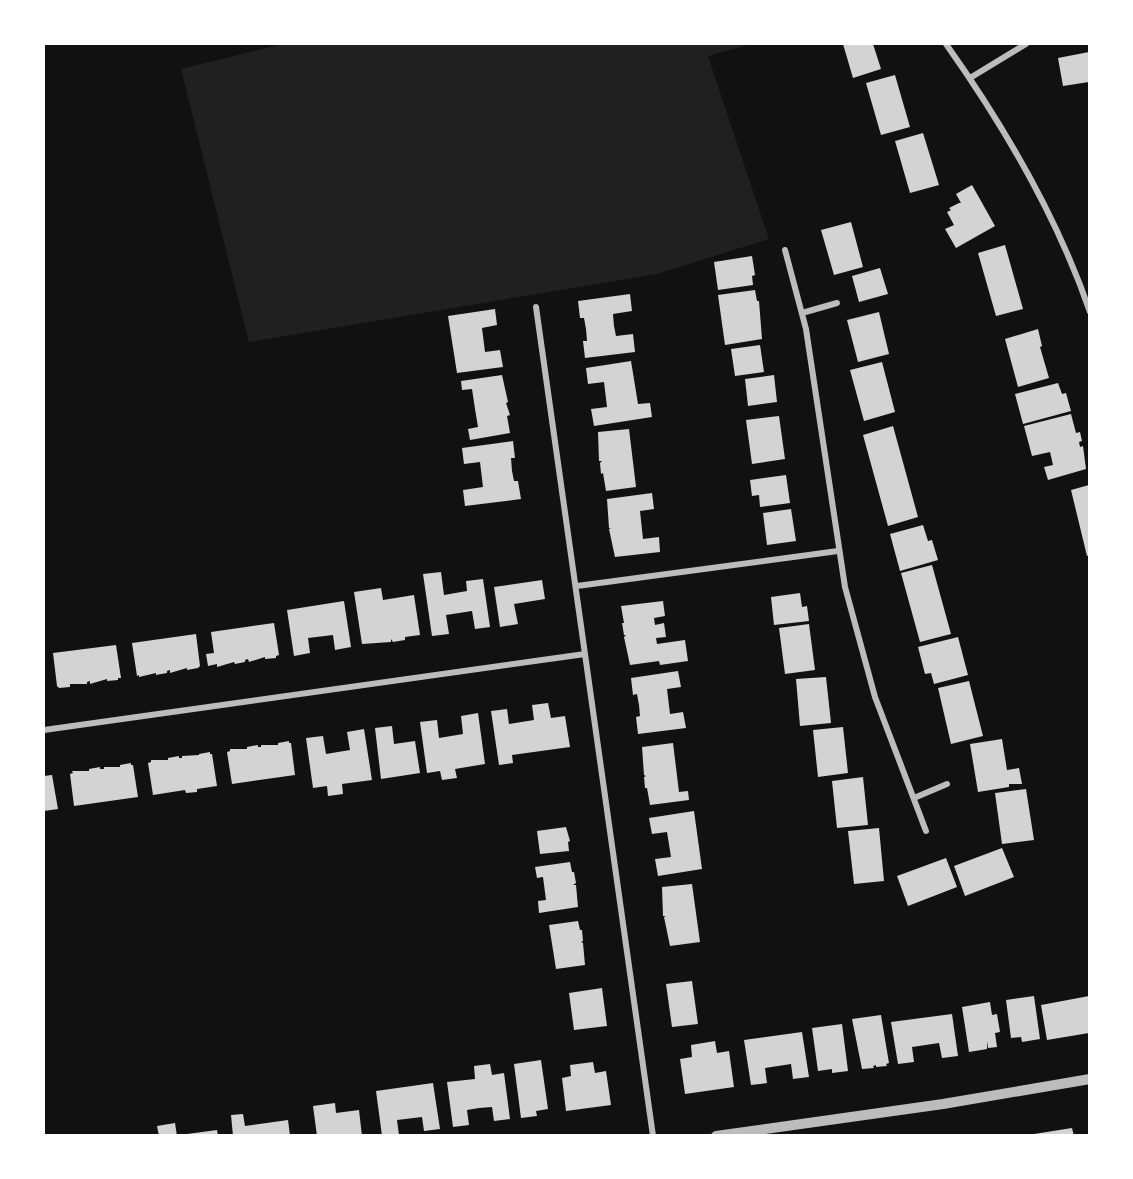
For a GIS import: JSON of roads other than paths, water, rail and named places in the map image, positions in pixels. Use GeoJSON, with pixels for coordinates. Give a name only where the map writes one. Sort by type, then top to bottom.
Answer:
{"type":"FeatureCollection","features":[{"type":"Feature","properties":{"kind":"street"},"geometry":{"type":"LineString","coordinates":[[946,44],[1019,157],[1077,276],[1089,312]]}},
{"type":"Feature","properties":{"kind":"street"},"geometry":{"type":"LineString","coordinates":[[970,78],[1026,44]]}},
{"type":"Feature","properties":{"kind":"street"},"geometry":{"type":"LineString","coordinates":[[785,250],[806,329],[838,551],[848,597],[875,697],[926,831]]}},
{"type":"Feature","properties":{"kind":"street"},"geometry":{"type":"LineString","coordinates":[[802,313],[837,303]]}},
{"type":"Feature","properties":{"kind":"street"},"geometry":{"type":"LineString","coordinates":[[536,307],[653,1136]]}},
{"type":"Feature","properties":{"kind":"street"},"geometry":{"type":"LineString","coordinates":[[577,586],[838,551]]}},
{"type":"Feature","properties":{"kind":"street"},"geometry":{"type":"LineString","coordinates":[[44,730],[585,654]]}},
{"type":"Feature","properties":{"kind":"street"},"geometry":{"type":"LineString","coordinates":[[914,798],[947,784]]}},
{"type":"Feature","properties":{"kind":"street"},"geometry":{"type":"LineString","coordinates":[[716,1136],[943,1104],[1089,1079]]}}]}
